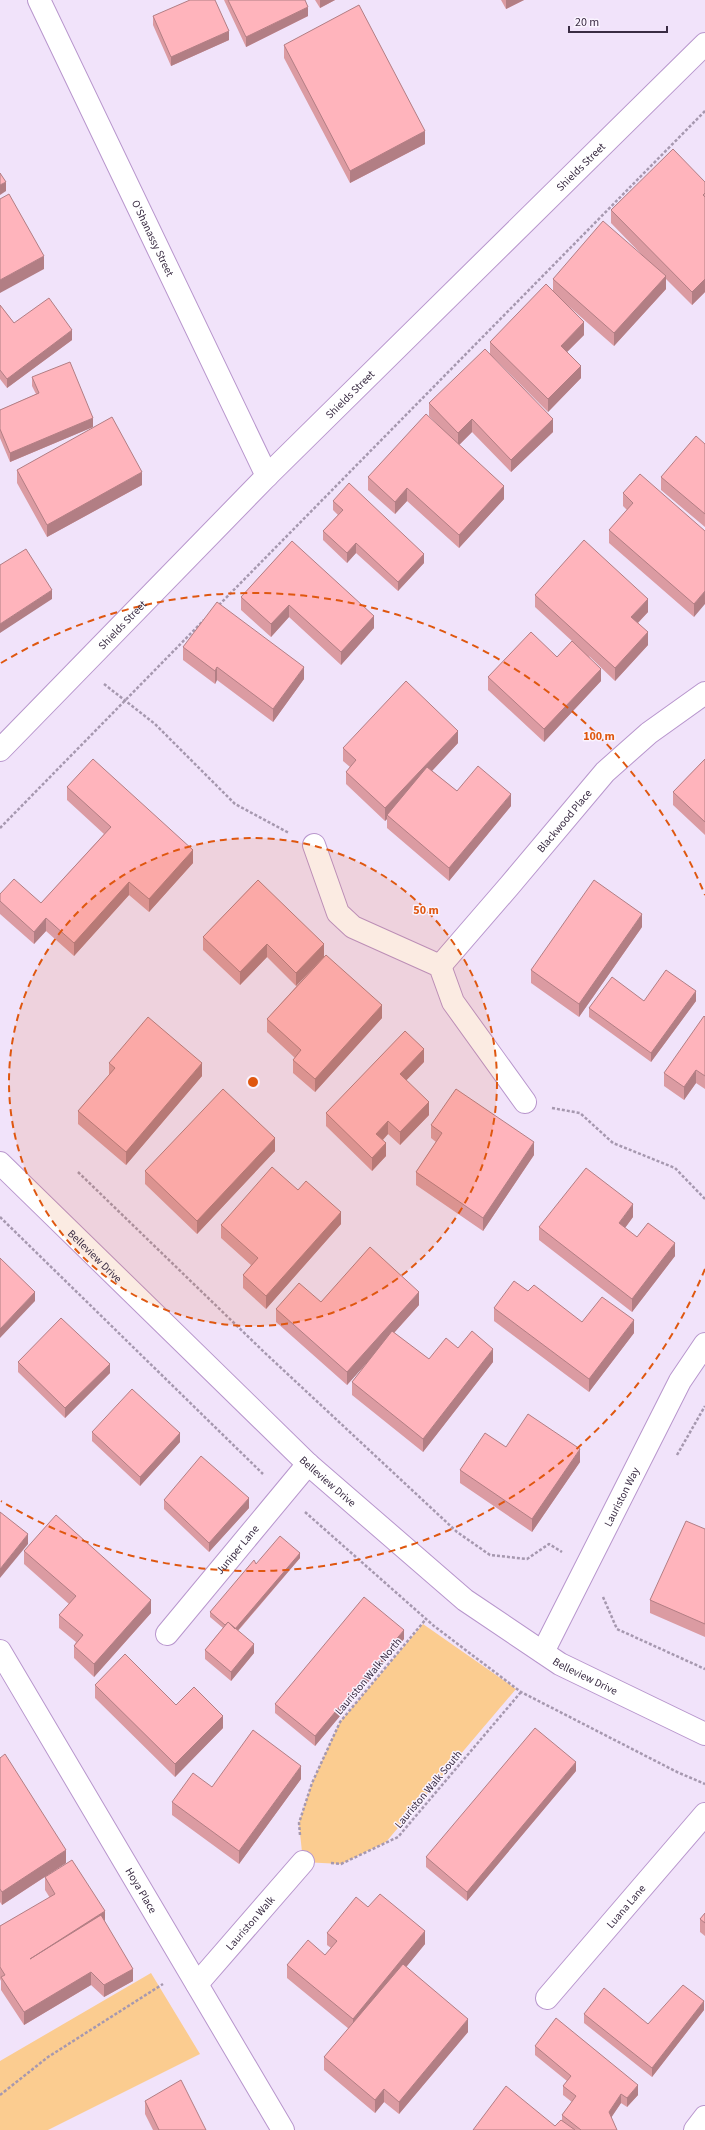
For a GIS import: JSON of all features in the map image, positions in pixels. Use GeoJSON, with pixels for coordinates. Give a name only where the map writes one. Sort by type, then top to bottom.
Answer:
{"type":"FeatureCollection","features":[{"type":"Feature","properties":{"kind":"street","name":"O'Shanassy Street"},"geometry":{"type":"LineString","coordinates":[[38,0],[267,476]]}},
{"type":"Feature","properties":{"kind":"street","name":"Shields Street"},"geometry":{"type":"LineString","coordinates":[[0,750],[267,476],[705,44]]}},
{"type":"Feature","properties":{"kind":"street","name":"Blackwood Place"},"geometry":{"type":"LineString","coordinates":[[440,966],[515,880],[605,772],[649,733],[705,694]]}},
{"type":"Feature","properties":{"kind":"street"},"geometry":{"type":"LineString","coordinates":[[314,845],[338,913],[353,926],[440,966],[453,1002],[525,1102]]}},
{"type":"Feature","properties":{"kind":"street","name":"Belleview Drive"},"geometry":{"type":"LineString","coordinates":[[0,1163],[256,1411],[308,1464],[465,1600],[560,1664],[705,1734]]}},
{"type":"Feature","properties":{"kind":"street","name":"Lauriston Way"},"geometry":{"type":"LineString","coordinates":[[543,1652],[680,1381],[705,1344]]}},
{"type":"Feature","properties":{"kind":"street","name":"Juniper Lane"},"geometry":{"type":"LineString","coordinates":[[167,1634],[308,1464]]}},
{"type":"Feature","properties":{"kind":"street","name":"Hoya Place"},"geometry":{"type":"LineString","coordinates":[[0,1652],[283,2130]]}},
{"type":"Feature","properties":{"kind":"street","name":"Luana Lane"},"geometry":{"type":"LineString","coordinates":[[547,1998],[705,1814]]}},
{"type":"Feature","properties":{"kind":"street","name":"Lauriston Walk"},"geometry":{"type":"LineString","coordinates":[[197,1984],[303,1862]]}},
{"type":"Feature","properties":{"kind":"street"},"geometry":{"type":"LineString","coordinates":[[695,2130],[705,2117]]}},
{"type":"Feature","properties":{"kind":"path"},"geometry":{"type":"LineString","coordinates":[[214,610],[705,111]]}},
{"type":"Feature","properties":{"kind":"path"},"geometry":{"type":"LineString","coordinates":[[0,828],[209,615]]}},
{"type":"Feature","properties":{"kind":"path"},"geometry":{"type":"LineString","coordinates":[[81,667],[155,724],[235,804],[314,845]]}},
{"type":"Feature","properties":{"kind":"path"},"geometry":{"type":"LineString","coordinates":[[525,1102],[580,1113],[613,1143],[676,1168],[705,1199]]}},
{"type":"Feature","properties":{"kind":"path"},"geometry":{"type":"LineString","coordinates":[[78,1172],[264,1352],[457,1532],[490,1555],[527,1559],[549,1544],[587,1567]]}},
{"type":"Feature","properties":{"kind":"path"},"geometry":{"type":"LineString","coordinates":[[676,1457],[705,1406]]}},
{"type":"Feature","properties":{"kind":"path"},"geometry":{"type":"LineString","coordinates":[[602,1594],[617,1629],[705,1669]]}},
{"type":"Feature","properties":{"kind":"path","name":"Lauriston Walk North"},"geometry":{"type":"LineString","coordinates":[[303,1862],[299,1823],[312,1783],[340,1722],[426,1619]]}},
{"type":"Feature","properties":{"kind":"path","name":"Lauriston Walk South"},"geometry":{"type":"LineString","coordinates":[[303,1862],[341,1864],[398,1837],[521,1692]]}},
{"type":"Feature","properties":{"kind":"path"},"geometry":{"type":"LineString","coordinates":[[0,2095],[48,2057],[164,1984]]}},
{"type":"Feature","properties":{"kind":"shaded area"},"geometry":{"type":"Polygon","coordinates":[[[423,1624],[516,1689],[386,1842],[341,1864],[303,1862],[299,1823],[312,1783],[340,1722],[423,1624]]]}},
{"type":"Feature","properties":{"kind":"shaded area"},"geometry":{"type":"Polygon","coordinates":[[[151,1973],[200,2054],[48,2130],[0,2130],[0,2061],[151,1973]]]}},
{"type":"Feature","properties":{"kind":"building"},"geometry":{"type":"Polygon","coordinates":[[[190,0],[215,0],[229,31],[171,57],[153,16],[190,0]]]}},
{"type":"Feature","properties":{"kind":"building"},"geometry":{"type":"Polygon","coordinates":[[[228,0],[305,0],[308,7],[246,37],[228,0]]]}},
{"type":"Feature","properties":{"kind":"building"},"geometry":{"type":"Polygon","coordinates":[[[359,5],[425,131],[350,171],[284,45],[359,5]]]}},
{"type":"Feature","properties":{"kind":"building"},"geometry":{"type":"Polygon","coordinates":[[[673,149],[705,182],[705,193],[703,195],[705,197],[705,279],[692,292],[611,210],[673,149]]]}},
{"type":"Feature","properties":{"kind":"building"},"geometry":{"type":"Polygon","coordinates":[[[0,173],[6,182],[0,185],[0,173]]]}},
{"type":"Feature","properties":{"kind":"building"},"geometry":{"type":"Polygon","coordinates":[[[9,194],[44,256],[0,280],[0,199],[9,194]]]}},
{"type":"Feature","properties":{"kind":"building"},"geometry":{"type":"Polygon","coordinates":[[[603,221],[666,276],[614,333],[553,279],[603,221]]]}},
{"type":"Feature","properties":{"kind":"building"},"geometry":{"type":"Polygon","coordinates":[[[546,284],[584,322],[561,346],[581,366],[548,399],[490,342],[546,284]]]}},
{"type":"Feature","properties":{"kind":"building"},"geometry":{"type":"Polygon","coordinates":[[[49,298],[72,330],[7,379],[0,370],[0,305],[14,323],[49,298]]]}},
{"type":"Feature","properties":{"kind":"building"},"geometry":{"type":"Polygon","coordinates":[[[485,349],[553,419],[511,460],[472,419],[458,433],[429,403],[485,349]]]}},
{"type":"Feature","properties":{"kind":"building"},"geometry":{"type":"Polygon","coordinates":[[[70,362],[93,418],[10,453],[0,429],[0,410],[39,393],[32,377],[70,362]]]}},
{"type":"Feature","properties":{"kind":"building"},"geometry":{"type":"Polygon","coordinates":[[[426,414],[504,486],[459,535],[407,488],[395,502],[368,477],[426,414]]]}},
{"type":"Feature","properties":{"kind":"building"},"geometry":{"type":"Polygon","coordinates":[[[112,417],[142,472],[47,525],[17,470],[112,417]]]}},
{"type":"Feature","properties":{"kind":"building"},"geometry":{"type":"Polygon","coordinates":[[[696,436],[705,444],[705,514],[661,477],[696,436]]]}},
{"type":"Feature","properties":{"kind":"building"},"geometry":{"type":"Polygon","coordinates":[[[640,474],[705,531],[705,591],[694,604],[609,530],[633,503],[623,493],[640,474]]]}},
{"type":"Feature","properties":{"kind":"building"},"geometry":{"type":"Polygon","coordinates":[[[349,483],[424,554],[398,582],[356,543],[347,553],[323,531],[343,510],[333,501],[349,483]]]}},
{"type":"Feature","properties":{"kind":"building"},"geometry":{"type":"Polygon","coordinates":[[[584,540],[648,599],[631,617],[648,632],[615,668],[535,595],[584,540]]]}},
{"type":"Feature","properties":{"kind":"building"},"geometry":{"type":"Polygon","coordinates":[[[292,541],[374,616],[341,652],[289,605],[271,624],[241,597],[292,541]]]}},
{"type":"Feature","properties":{"kind":"building"},"geometry":{"type":"Polygon","coordinates":[[[26,549],[52,590],[0,624],[0,565],[26,549]]]}},
{"type":"Feature","properties":{"kind":"building"},"geometry":{"type":"Polygon","coordinates":[[[217,602],[304,667],[273,709],[217,667],[215,671],[183,647],[217,602]]]}},
{"type":"Feature","properties":{"kind":"building"},"geometry":{"type":"Polygon","coordinates":[[[531,632],[557,657],[572,641],[601,669],[544,729],[488,677],[531,632]]]}},
{"type":"Feature","properties":{"kind":"building"},"geometry":{"type":"Polygon","coordinates":[[[406,681],[458,731],[385,808],[346,772],[356,760],[343,748],[406,681]]]}},
{"type":"Feature","properties":{"kind":"building"},"geometry":{"type":"Polygon","coordinates":[[[93,759],[193,850],[149,899],[129,882],[74,943],[46,918],[34,932],[0,901],[0,894],[14,879],[41,903],[111,827],[67,787],[93,759]]]}},
{"type":"Feature","properties":{"kind":"building"},"geometry":{"type":"Polygon","coordinates":[[[705,759],[705,822],[673,792],[705,759]]]}},
{"type":"Feature","properties":{"kind":"building"},"geometry":{"type":"Polygon","coordinates":[[[478,766],[511,794],[449,868],[387,815],[427,767],[457,791],[478,766]]]}},
{"type":"Feature","properties":{"kind":"building"},"geometry":{"type":"Polygon","coordinates":[[[258,880],[324,944],[296,973],[267,944],[240,972],[203,937],[258,880]]]}},
{"type":"Feature","properties":{"kind":"building"},"geometry":{"type":"Polygon","coordinates":[[[594,880],[642,914],[579,1004],[531,970],[594,880]]]}},
{"type":"Feature","properties":{"kind":"building"},"geometry":{"type":"Polygon","coordinates":[[[326,955],[382,1005],[315,1079],[293,1060],[301,1050],[267,1019],[326,955]]]}},
{"type":"Feature","properties":{"kind":"building"},"geometry":{"type":"Polygon","coordinates":[[[666,970],[696,991],[651,1053],[589,1008],[612,977],[644,1001],[666,970]]]}},
{"type":"Feature","properties":{"kind":"building"},"geometry":{"type":"Polygon","coordinates":[[[704,1016],[705,1076],[696,1070],[684,1087],[664,1073],[704,1016]]]}},
{"type":"Feature","properties":{"kind":"building"},"geometry":{"type":"Polygon","coordinates":[[[148,1017],[202,1063],[126,1152],[78,1111],[115,1068],[109,1063],[148,1017]]]}},
{"type":"Feature","properties":{"kind":"building"},"geometry":{"type":"Polygon","coordinates":[[[405,1031],[424,1049],[400,1074],[429,1102],[400,1132],[388,1121],[376,1134],[386,1143],[372,1158],[326,1113],[405,1031]]]}},
{"type":"Feature","properties":{"kind":"building"},"geometry":{"type":"Polygon","coordinates":[[[223,1089],[275,1138],[197,1221],[145,1171],[223,1089]]]}},
{"type":"Feature","properties":{"kind":"building"},"geometry":{"type":"Polygon","coordinates":[[[456,1089],[534,1142],[483,1218],[416,1172],[442,1133],[431,1125],[456,1089]]]}},
{"type":"Feature","properties":{"kind":"building"},"geometry":{"type":"Polygon","coordinates":[[[272,1167],[298,1190],[306,1181],[341,1212],[266,1296],[243,1275],[258,1258],[221,1225],[272,1167]]]}},
{"type":"Feature","properties":{"kind":"building"},"geometry":{"type":"Polygon","coordinates":[[[586,1168],[633,1204],[619,1223],[637,1237],[648,1223],[675,1243],[632,1299],[539,1227],[586,1168]]]}},
{"type":"Feature","properties":{"kind":"building"},"geometry":{"type":"Polygon","coordinates":[[[370,1247],[419,1292],[347,1372],[276,1309],[299,1283],[321,1302],[370,1247]]]}},
{"type":"Feature","properties":{"kind":"building"},"geometry":{"type":"Polygon","coordinates":[[[0,1258],[35,1292],[0,1329],[0,1258]]]}},
{"type":"Feature","properties":{"kind":"building"},"geometry":{"type":"Polygon","coordinates":[[[514,1281],[528,1291],[534,1285],[582,1322],[602,1297],[634,1320],[589,1379],[494,1308],[514,1281]]]}},
{"type":"Feature","properties":{"kind":"building"},"geometry":{"type":"Polygon","coordinates":[[[61,1318],[110,1364],[65,1408],[18,1362],[61,1318]]]}},
{"type":"Feature","properties":{"kind":"building"},"geometry":{"type":"Polygon","coordinates":[[[392,1331],[429,1359],[446,1338],[458,1348],[472,1331],[493,1349],[423,1439],[352,1382],[392,1331]]]}},
{"type":"Feature","properties":{"kind":"building"},"geometry":{"type":"Polygon","coordinates":[[[132,1389],[180,1433],[140,1477],[92,1432],[132,1389]]]}},
{"type":"Feature","properties":{"kind":"building"},"geometry":{"type":"Polygon","coordinates":[[[528,1414],[580,1449],[532,1519],[460,1470],[485,1433],[506,1447],[528,1414]]]}},
{"type":"Feature","properties":{"kind":"building"},"geometry":{"type":"Polygon","coordinates":[[[201,1456],[249,1498],[209,1543],[164,1500],[201,1456]]]}},
{"type":"Feature","properties":{"kind":"building"},"geometry":{"type":"Polygon","coordinates":[[[0,1512],[28,1534],[0,1569],[0,1512]]]}},
{"type":"Feature","properties":{"kind":"building"},"geometry":{"type":"Polygon","coordinates":[[[56,1515],[151,1600],[94,1664],[74,1646],[83,1635],[59,1615],[76,1596],[24,1551],[56,1515]]]}},
{"type":"Feature","properties":{"kind":"building"},"geometry":{"type":"Polygon","coordinates":[[[686,1521],[705,1529],[705,1624],[650,1600],[686,1521]]]}},
{"type":"Feature","properties":{"kind":"building"},"geometry":{"type":"Polygon","coordinates":[[[280,1536],[300,1553],[235,1629],[228,1622],[225,1625],[210,1612],[254,1560],[256,1564],[280,1536]]]}},
{"type":"Feature","properties":{"kind":"building"},"geometry":{"type":"Polygon","coordinates":[[[364,1597],[404,1630],[315,1736],[275,1704],[364,1597]]]}},
{"type":"Feature","properties":{"kind":"building"},"geometry":{"type":"Polygon","coordinates":[[[228,1622],[254,1644],[231,1672],[205,1650],[228,1622]]]}},
{"type":"Feature","properties":{"kind":"building"},"geometry":{"type":"Polygon","coordinates":[[[125,1654],[176,1705],[194,1687],[223,1716],[175,1764],[95,1685],[125,1654]]]}},
{"type":"Feature","properties":{"kind":"building"},"geometry":{"type":"Polygon","coordinates":[[[535,1728],[576,1762],[467,1892],[426,1857],[535,1728]]]}},
{"type":"Feature","properties":{"kind":"building"},"geometry":{"type":"Polygon","coordinates":[[[253,1730],[301,1766],[239,1851],[172,1802],[193,1773],[212,1787],[253,1730]]]}},
{"type":"Feature","properties":{"kind":"building"},"geometry":{"type":"Polygon","coordinates":[[[5,1754],[66,1850],[2,1892],[0,1889],[0,1758],[5,1754]]]}},
{"type":"Feature","properties":{"kind":"building"},"geometry":{"type":"Polygon","coordinates":[[[72,1860],[105,1911],[30,1959],[101,1915],[133,1969],[104,1985],[91,1972],[24,2012],[1,1977],[5,1975],[0,1967],[0,1926],[55,1894],[45,1877],[72,1860]]]}},
{"type":"Feature","properties":{"kind":"building"},"geometry":{"type":"Polygon","coordinates":[[[380,1894],[425,1931],[353,2019],[287,1965],[308,1940],[325,1955],[337,1941],[327,1933],[356,1897],[368,1907],[380,1894]]]}},
{"type":"Feature","properties":{"kind":"building"},"geometry":{"type":"Polygon","coordinates":[[[705,1913],[705,1923],[700,1919],[705,1913]]]}},
{"type":"Feature","properties":{"kind":"building"},"geometry":{"type":"Polygon","coordinates":[[[403,1964],[468,2019],[399,2102],[384,2089],[375,2100],[324,2057],[403,1964]]]}},
{"type":"Feature","properties":{"kind":"building"},"geometry":{"type":"Polygon","coordinates":[[[683,1985],[704,2001],[652,2068],[584,2014],[604,1988],[648,2024],[683,1985]]]}},
{"type":"Feature","properties":{"kind":"building"},"geometry":{"type":"Polygon","coordinates":[[[556,2018],[638,2085],[627,2098],[621,2094],[609,2112],[617,2130],[581,2130],[562,2115],[576,2096],[563,2086],[571,2076],[535,2046],[556,2018]]]}},
{"type":"Feature","properties":{"kind":"building"},"geometry":{"type":"Polygon","coordinates":[[[181,2080],[206,2130],[159,2130],[145,2101],[181,2080]]]}},
{"type":"Feature","properties":{"kind":"building"},"geometry":{"type":"Polygon","coordinates":[[[506,2086],[555,2126],[561,2120],[575,2130],[473,2130],[506,2086]]]}}]}
